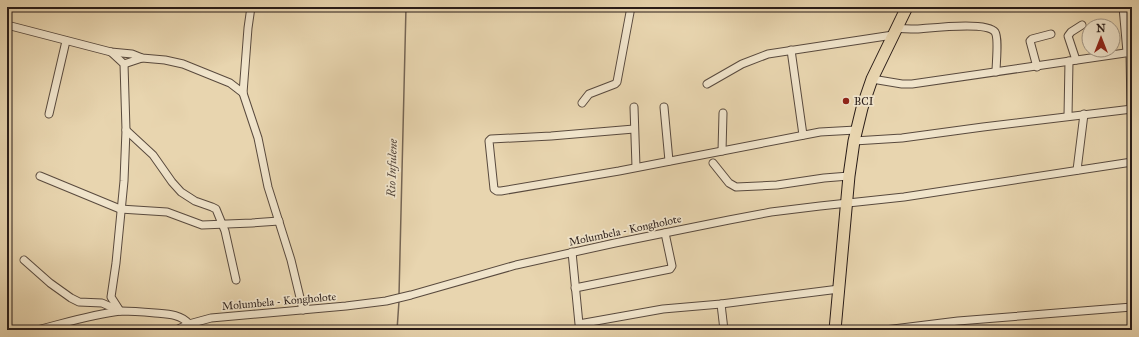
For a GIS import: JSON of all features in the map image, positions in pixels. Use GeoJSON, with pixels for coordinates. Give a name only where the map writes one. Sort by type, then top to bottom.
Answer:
{"type":"FeatureCollection","features":[{"type":"Feature","properties":{"kind":"highway"},"geometry":{"type":"LineString","coordinates":[[835,330],[849,176],[855,135],[872,79],[907,7]]}},
{"type":"Feature","properties":{"kind":"street"},"geometry":{"type":"LineString","coordinates":[[251,7],[248,28],[244,93],[259,144],[268,187],[294,270],[303,310]]}},
{"type":"Feature","properties":{"kind":"street"},"geometry":{"type":"LineString","coordinates":[[582,103],[589,94],[617,82],[630,7]]}},
{"type":"Feature","properties":{"kind":"street"},"geometry":{"type":"LineString","coordinates":[[634,129],[491,139],[489,141],[494,189],[497,191],[636,167],[820,132],[892,139],[1132,109],[1130,52],[1123,7]]}},
{"type":"Feature","properties":{"kind":"street"},"geometry":{"type":"LineString","coordinates":[[7,26],[110,52],[132,54],[142,58],[165,60],[183,64],[230,83],[244,93]]}},
{"type":"Feature","properties":{"kind":"street"},"geometry":{"type":"LineString","coordinates":[[707,84],[742,64],[762,56],[916,29],[978,26],[990,28],[997,36],[996,72]]}},
{"type":"Feature","properties":{"kind":"street"},"geometry":{"type":"LineString","coordinates":[[1068,116],[1072,60],[1068,36],[1071,32],[1081,26]]}},
{"type":"Feature","properties":{"kind":"street"},"geometry":{"type":"LineString","coordinates":[[1037,66],[1030,41],[1032,39],[1051,34]]}},
{"type":"Feature","properties":{"kind":"street"},"geometry":{"type":"LineString","coordinates":[[49,114],[66,41]]}},
{"type":"Feature","properties":{"kind":"street"},"geometry":{"type":"LineString","coordinates":[[792,50],[803,136]]}},
{"type":"Feature","properties":{"kind":"street"},"geometry":{"type":"LineString","coordinates":[[103,314],[111,297],[116,263],[120,209],[124,181],[126,130],[124,64],[110,52]]}},
{"type":"Feature","properties":{"kind":"street"},"geometry":{"type":"LineString","coordinates":[[872,79],[902,84],[912,84],[1130,52]]}},
{"type":"Feature","properties":{"kind":"street"},"geometry":{"type":"LineString","coordinates":[[124,64],[142,58]]}},
{"type":"Feature","properties":{"kind":"street"},"geometry":{"type":"LineString","coordinates":[[664,106],[669,161]]}},
{"type":"Feature","properties":{"kind":"street"},"geometry":{"type":"LineString","coordinates":[[634,107],[636,167]]}},
{"type":"Feature","properties":{"kind":"street"},"geometry":{"type":"LineString","coordinates":[[722,113],[722,151]]}},
{"type":"Feature","properties":{"kind":"street"},"geometry":{"type":"LineString","coordinates":[[1077,170],[1084,114]]}},
{"type":"Feature","properties":{"kind":"street"},"geometry":{"type":"LineString","coordinates":[[126,130],[153,155],[181,192],[195,201],[216,210],[225,231],[236,280]]}},
{"type":"Feature","properties":{"kind":"street","name":"Molumbela - Kongholote"},"geometry":{"type":"LineString","coordinates":[[176,330],[189,327],[211,318],[386,301],[516,265],[572,252],[665,232],[771,212],[904,197],[1132,162]]}},
{"type":"Feature","properties":{"kind":"street"},"geometry":{"type":"LineString","coordinates":[[713,163],[729,183],[736,186],[758,186],[849,176]]}},
{"type":"Feature","properties":{"kind":"street"},"geometry":{"type":"LineString","coordinates":[[40,176],[120,209],[167,212],[202,225],[279,221]]}},
{"type":"Feature","properties":{"kind":"street"},"geometry":{"type":"LineString","coordinates":[[575,288],[670,269],[672,266],[665,232]]}},
{"type":"Feature","properties":{"kind":"street"},"geometry":{"type":"LineString","coordinates":[[572,252],[578,323],[580,324],[657,310],[721,304],[839,289]]}},
{"type":"Feature","properties":{"kind":"street"},"geometry":{"type":"LineString","coordinates":[[24,260],[50,283],[71,298],[79,302],[102,303],[119,311]]}},
{"type":"Feature","properties":{"kind":"street"},"geometry":{"type":"LineString","coordinates":[[111,297],[119,311]]}},
{"type":"Feature","properties":{"kind":"street"},"geometry":{"type":"LineString","coordinates":[[721,304],[724,330]]}},
{"type":"Feature","properties":{"kind":"street"},"geometry":{"type":"LineString","coordinates":[[885,330],[958,321],[1132,306]]}},
{"type":"Feature","properties":{"kind":"street"},"geometry":{"type":"LineString","coordinates":[[37,330],[119,311],[175,315],[185,319],[189,327]]}},
{"type":"Feature","properties":{"kind":"waterway","name":"Rio Infulene"},"geometry":{"type":"LineString","coordinates":[[399,295],[406,7]]}},
{"type":"Feature","properties":{"kind":"waterway","name":"Rio Infulene"},"geometry":{"type":"LineString","coordinates":[[397,330],[399,301]]}},
{"type":"Feature","properties":{"kind":"place","name":"BCI"},"geometry":{"type":"Point","coordinates":[846,101]}}]}
